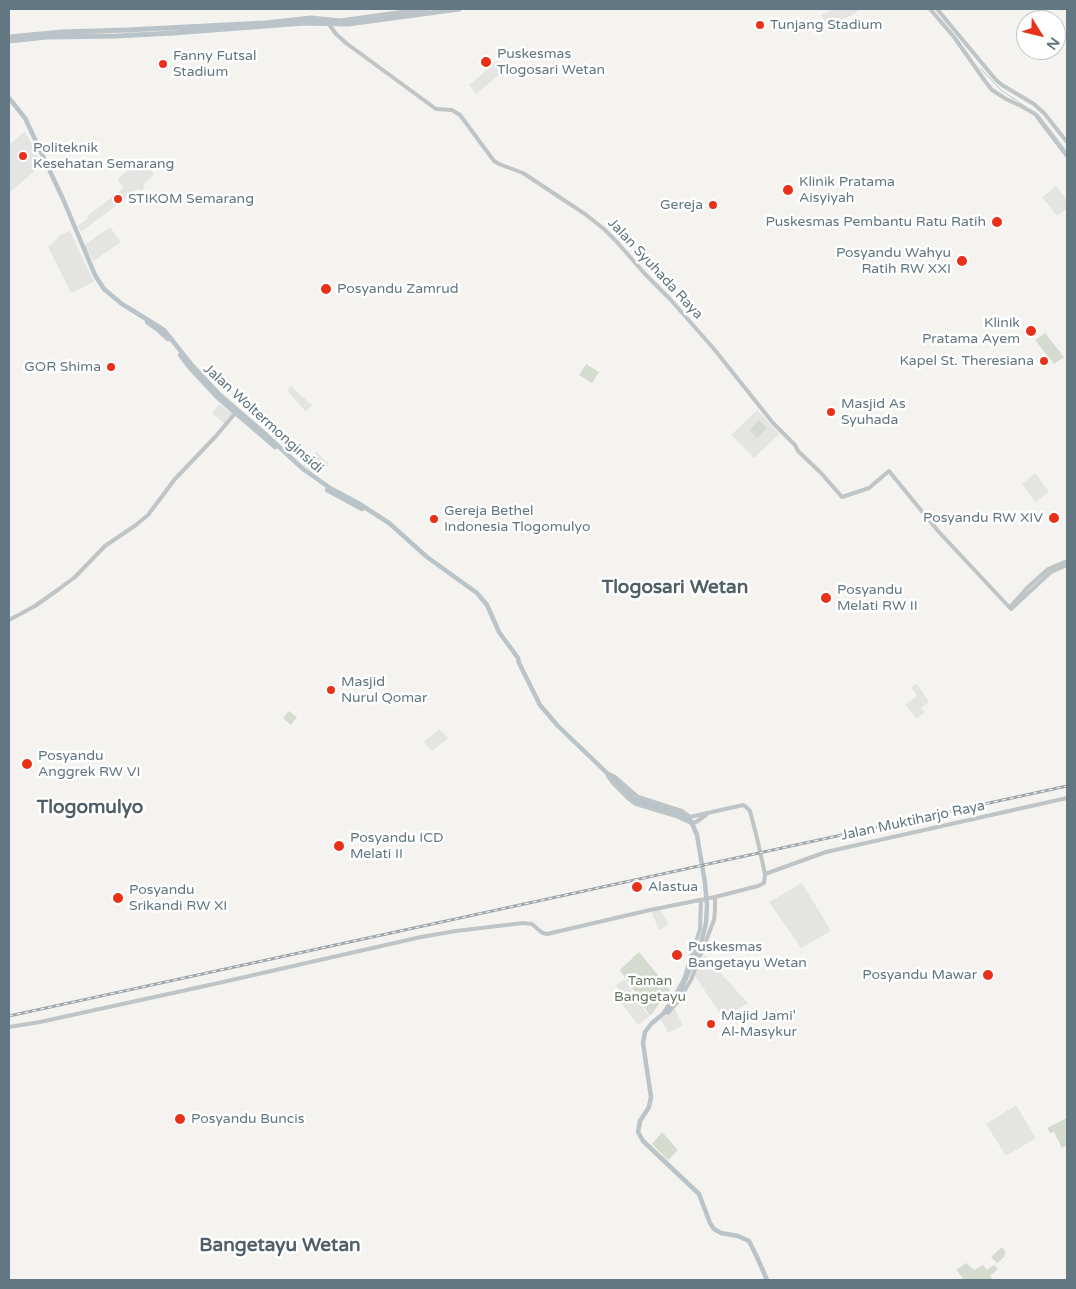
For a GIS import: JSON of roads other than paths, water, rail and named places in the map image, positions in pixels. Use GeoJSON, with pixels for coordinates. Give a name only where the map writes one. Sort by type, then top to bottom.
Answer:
{"type":"FeatureCollection","features":[{"type":"Feature","properties":{"kind":"main road"},"geometry":{"type":"LineString","coordinates":[[9,37],[62,32],[146,32],[311,18],[340,21],[426,9]]}},
{"type":"Feature","properties":{"kind":"main road"},"geometry":{"type":"LineString","coordinates":[[9,41],[47,37],[305,23],[348,24],[459,9]]}},
{"type":"Feature","properties":{"kind":"main road","name":"Jalan Woltermonginsidi"},"geometry":{"type":"LineString","coordinates":[[9,98],[22,112],[28,124],[99,282],[104,289],[122,304],[164,330],[218,396]]}},
{"type":"Feature","properties":{"kind":"main road","name":"Jalan Woltermonginsidi"},"geometry":{"type":"LineString","coordinates":[[9,102],[20,114],[26,125],[61,200],[88,266],[103,292],[120,306],[165,336],[189,367],[218,396],[263,432],[294,463],[340,496],[370,512],[434,566],[476,594],[485,606],[496,634],[519,663],[536,698],[557,725],[638,801],[681,814],[690,820],[698,835],[707,905],[706,924],[688,975],[675,1001],[662,1016]]}},
{"type":"Feature","properties":{"kind":"main road"},"geometry":{"type":"LineString","coordinates":[[662,1016],[648,1028],[644,1039],[651,1097],[649,1107],[640,1121],[638,1132],[643,1141],[698,1194],[714,1229],[721,1234],[738,1236],[749,1241],[767,1280]]}},
{"type":"Feature","properties":{"kind":"street"},"geometry":{"type":"LineString","coordinates":[[930,9],[954,37],[992,90],[1035,114],[1067,156]]}},
{"type":"Feature","properties":{"kind":"street"},"geometry":{"type":"LineString","coordinates":[[937,9],[996,80],[1034,104],[1044,113],[1067,142]]}},
{"type":"Feature","properties":{"kind":"street","name":"Jalan Syuhada Raya"},"geometry":{"type":"LineString","coordinates":[[328,23],[346,43],[436,109],[452,110],[460,115],[494,161],[523,174],[585,214],[604,229],[670,299],[795,445],[798,451],[842,497],[870,488],[889,471],[938,531],[1010,608],[1028,590]]}},
{"type":"Feature","properties":{"kind":"street"},"geometry":{"type":"LineString","coordinates":[[9,620],[59,590],[105,546],[148,515],[175,479],[236,412]]}},
{"type":"Feature","properties":{"kind":"street"},"geometry":{"type":"LineString","coordinates":[[1028,590],[1048,570],[1067,561]]}},
{"type":"Feature","properties":{"kind":"street"},"geometry":{"type":"LineString","coordinates":[[1028,590],[1051,572],[1067,565]]}},
{"type":"Feature","properties":{"kind":"street"},"geometry":{"type":"LineString","coordinates":[[608,774],[615,777],[638,797],[682,811],[696,822]]}},
{"type":"Feature","properties":{"kind":"street"},"geometry":{"type":"LineString","coordinates":[[608,774],[612,783],[633,802],[676,816],[690,823],[696,822],[708,813]]}},
{"type":"Feature","properties":{"kind":"street","name":"Jalan Muktiharjo Raya"},"geometry":{"type":"LineString","coordinates":[[715,897],[761,885],[765,881],[766,874],[826,852],[1067,798]]}},
{"type":"Feature","properties":{"kind":"street"},"geometry":{"type":"LineString","coordinates":[[690,817],[743,805],[750,811],[766,874]]}},
{"type":"Feature","properties":{"kind":"street"},"geometry":{"type":"LineString","coordinates":[[9,1027],[40,1022],[421,937],[523,923],[532,924],[547,934],[715,897],[715,910],[711,930],[691,980],[676,1005],[667,1014],[662,1016]]}},
{"type":"Feature","properties":{"kind":"street"},"geometry":{"type":"LineString","coordinates":[[662,1016],[684,979],[700,929],[701,900]]}},
{"type":"Feature","properties":{"kind":"waterway"},"geometry":{"type":"LineString","coordinates":[[981,69],[1001,90],[1026,107]]}},
{"type":"Feature","properties":{"kind":"waterway"},"geometry":{"type":"LineString","coordinates":[[1038,114],[1067,152]]}},
{"type":"Feature","properties":{"kind":"railway"},"geometry":{"type":"LineString","coordinates":[[9,1016],[1067,786]]}},
{"type":"Feature","properties":{"kind":"place","name":"Tunjang Stadium"},"geometry":{"type":"Point","coordinates":[760,25]}},
{"type":"Feature","properties":{"kind":"place","name":"Puskesmas Tlogosari Wetan"},"geometry":{"type":"Point","coordinates":[486,62]}},
{"type":"Feature","properties":{"kind":"place","name":"Fanny Futsal Stadium"},"geometry":{"type":"Point","coordinates":[163,64]}},
{"type":"Feature","properties":{"kind":"place","name":"Politeknik Kesehatan Semarang"},"geometry":{"type":"Point","coordinates":[23,156]}},
{"type":"Feature","properties":{"kind":"place","name":"Klinik Pratama Aisyiyah"},"geometry":{"type":"Point","coordinates":[788,190]}},
{"type":"Feature","properties":{"kind":"place","name":"STIKOM Semarang"},"geometry":{"type":"Point","coordinates":[118,199]}},
{"type":"Feature","properties":{"kind":"place","name":"Gereja"},"geometry":{"type":"Point","coordinates":[713,205]}},
{"type":"Feature","properties":{"kind":"place","name":"Puskesmas Pembantu Ratu Ratih"},"geometry":{"type":"Point","coordinates":[997,222]}},
{"type":"Feature","properties":{"kind":"place","name":"Posyandu Wahyu Ratih RW XXI"},"geometry":{"type":"Point","coordinates":[962,261]}},
{"type":"Feature","properties":{"kind":"place","name":"Posyandu Zamrud"},"geometry":{"type":"Point","coordinates":[326,289]}},
{"type":"Feature","properties":{"kind":"place","name":"Klinik Pratama Ayem"},"geometry":{"type":"Point","coordinates":[1031,331]}},
{"type":"Feature","properties":{"kind":"place","name":"Kapel St. Theresiana"},"geometry":{"type":"Point","coordinates":[1044,361]}},
{"type":"Feature","properties":{"kind":"place","name":"GOR Shima"},"geometry":{"type":"Point","coordinates":[111,367]}},
{"type":"Feature","properties":{"kind":"place","name":"Masjid As Syuhada"},"geometry":{"type":"Point","coordinates":[831,412]}},
{"type":"Feature","properties":{"kind":"place","name":"Posyandu RW XIV"},"geometry":{"type":"Point","coordinates":[1054,518]}},
{"type":"Feature","properties":{"kind":"place","name":"Gereja Bethel Indonesia Tlogomulyo"},"geometry":{"type":"Point","coordinates":[434,519]}},
{"type":"Feature","properties":{"kind":"place","name":"Posyandu Melati RW II"},"geometry":{"type":"Point","coordinates":[826,598]}},
{"type":"Feature","properties":{"kind":"place","name":"Masjid Nurul Qomar"},"geometry":{"type":"Point","coordinates":[331,690]}},
{"type":"Feature","properties":{"kind":"place","name":"Posyandu Anggrek RW VI"},"geometry":{"type":"Point","coordinates":[27,764]}},
{"type":"Feature","properties":{"kind":"place","name":"Posyandu ICD Melati II"},"geometry":{"type":"Point","coordinates":[339,846]}},
{"type":"Feature","properties":{"kind":"place","name":"Alastua"},"geometry":{"type":"Point","coordinates":[637,887]}},
{"type":"Feature","properties":{"kind":"place","name":"Posyandu Srikandi RW XI"},"geometry":{"type":"Point","coordinates":[118,898]}},
{"type":"Feature","properties":{"kind":"place","name":"Puskesmas Bangetayu Wetan"},"geometry":{"type":"Point","coordinates":[677,955]}},
{"type":"Feature","properties":{"kind":"place","name":"Posyandu Mawar"},"geometry":{"type":"Point","coordinates":[988,975]}},
{"type":"Feature","properties":{"kind":"place","name":"Majid Jami' Al-Masykur"},"geometry":{"type":"Point","coordinates":[711,1024]}},
{"type":"Feature","properties":{"kind":"place","name":"Posyandu Buncis"},"geometry":{"type":"Point","coordinates":[180,1119]}},
{"type":"Feature","properties":{"kind":"district","name":"Tlogosari Wetan"},"geometry":{"type":"Point","coordinates":[675,588]}},
{"type":"Feature","properties":{"kind":"district","name":"Tlogomulyo"},"geometry":{"type":"Point","coordinates":[90,808]}},
{"type":"Feature","properties":{"kind":"district","name":"Bangetayu Wetan"},"geometry":{"type":"Point","coordinates":[280,1246]}},
{"type":"Feature","properties":{"kind":"park label","name":"Taman Bangetayu"},"geometry":{"type":"Point","coordinates":[650,990]}}]}
